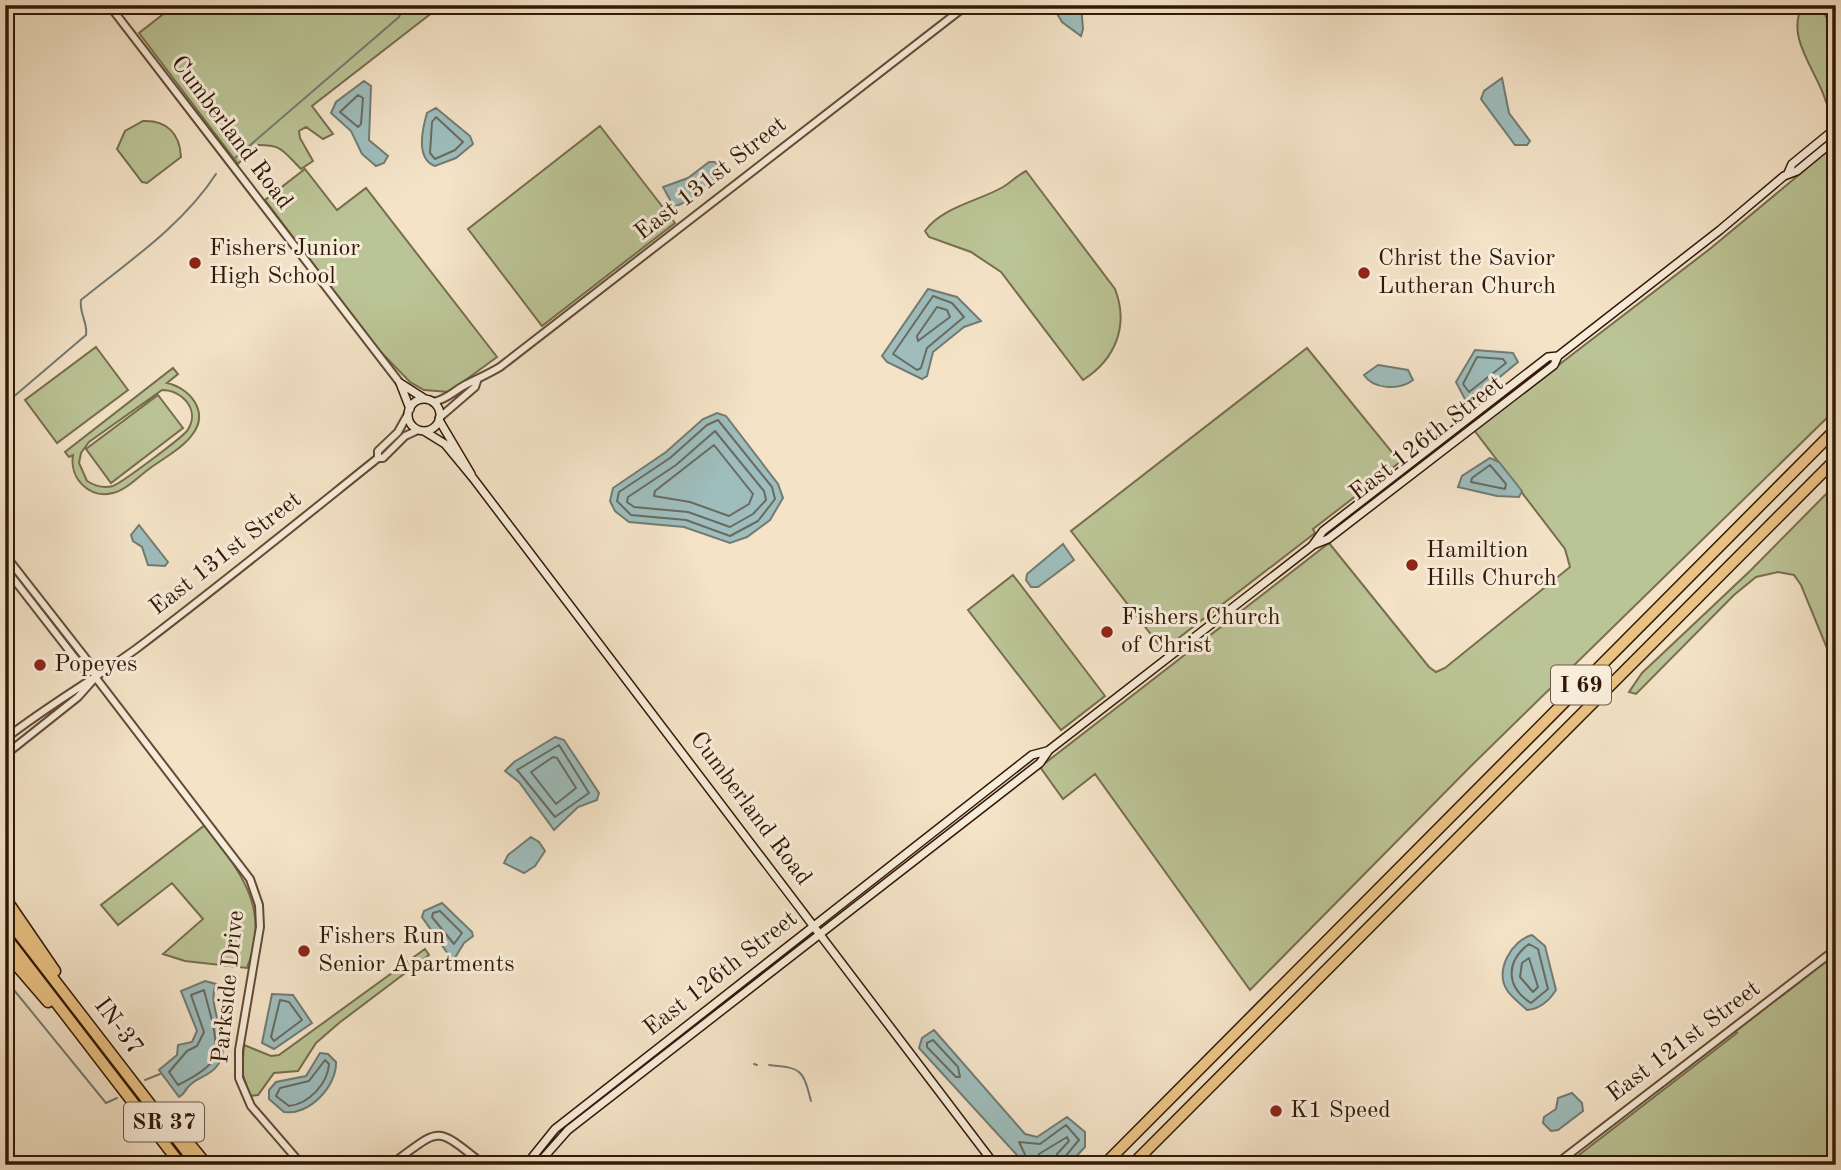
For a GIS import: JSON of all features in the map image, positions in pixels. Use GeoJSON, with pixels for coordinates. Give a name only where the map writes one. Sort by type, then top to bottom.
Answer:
{"type":"FeatureCollection","features":[{"type":"Feature","properties":{"kind":"highway","name":"I 69"},"geometry":{"type":"LineString","coordinates":[[1104,1165],[1836,429]]}},
{"type":"Feature","properties":{"kind":"highway","name":"I 69"},"geometry":{"type":"LineString","coordinates":[[1132,1165],[1836,459]]}},
{"type":"Feature","properties":{"kind":"highway"},"geometry":{"type":"LineString","coordinates":[[5,898],[32,934],[78,1010]]}},
{"type":"Feature","properties":{"kind":"highway","name":"IN-37"},"geometry":{"type":"LineString","coordinates":[[5,916],[197,1165]]}},
{"type":"Feature","properties":{"kind":"highway","name":"IN-37"},"geometry":{"type":"LineString","coordinates":[[5,936],[181,1165]]}},
{"type":"Feature","properties":{"kind":"highway"},"geometry":{"type":"LineString","coordinates":[[5,952],[94,1051]]}},
{"type":"Feature","properties":{"kind":"highway"},"geometry":{"type":"LineString","coordinates":[[131,1079],[207,1165]]}},
{"type":"Feature","properties":{"kind":"highway"},"geometry":{"type":"LineString","coordinates":[[133,1102],[173,1165]]}},
{"type":"Feature","properties":{"kind":"main road","name":"East 126th Street"},"geometry":{"type":"LineString","coordinates":[[1788,173],[1792,164],[1836,128]]}},
{"type":"Feature","properties":{"kind":"main road","name":"East 126th Street"},"geometry":{"type":"LineString","coordinates":[[537,1165],[568,1130],[1040,763],[1049,750],[1312,545],[1328,539],[1554,365],[1558,356],[1788,173],[1797,171],[1836,139]]}},
{"type":"Feature","properties":{"kind":"main road","name":"Cumberland Road"},"geometry":{"type":"LineString","coordinates":[[400,383],[429,401]]}},
{"type":"Feature","properties":{"kind":"main road","name":"Cumberland Road"},"geometry":{"type":"LineString","coordinates":[[400,383],[409,411]]}},
{"type":"Feature","properties":{"kind":"main road"},"geometry":{"type":"LineString","coordinates":[[417,401],[429,401],[439,419],[432,429],[421,430],[410,423],[409,411],[417,401]]}},
{"type":"Feature","properties":{"kind":"main road","name":"Cumberland Road"},"geometry":{"type":"LineString","coordinates":[[439,419],[467,463],[472,478]]}},
{"type":"Feature","properties":{"kind":"main road","name":"Cumberland Road"},"geometry":{"type":"LineString","coordinates":[[421,430],[444,444],[472,478],[815,925],[995,1165]]}},
{"type":"Feature","properties":{"kind":"main road","name":"East 126th Street"},"geometry":{"type":"LineString","coordinates":[[527,1165],[555,1129],[1032,755],[1049,750]]}},
{"type":"Feature","properties":{"kind":"street","name":"Cumberland Road"},"geometry":{"type":"LineString","coordinates":[[109,5],[400,383]]}},
{"type":"Feature","properties":{"kind":"street","name":"East 131st Street"},"geometry":{"type":"LineString","coordinates":[[429,401],[450,397],[471,381],[477,381],[510,359],[967,5]]}},
{"type":"Feature","properties":{"kind":"street","name":"East 131st Street"},"geometry":{"type":"LineString","coordinates":[[439,419],[475,387],[477,381]]}},
{"type":"Feature","properties":{"kind":"street","name":"East 131st Street"},"geometry":{"type":"LineString","coordinates":[[378,458],[378,451],[398,432],[409,411]]}},
{"type":"Feature","properties":{"kind":"street","name":"East 131st Street"},"geometry":{"type":"LineString","coordinates":[[5,739],[331,498],[378,458],[383,458],[407,435],[421,430]]}},
{"type":"Feature","properties":{"kind":"street","name":"Parkside Drive"},"geometry":{"type":"LineString","coordinates":[[5,555],[239,863],[254,889],[260,926],[239,1050],[239,1078],[251,1106],[302,1165]]}},
{"type":"Feature","properties":{"kind":"street","name":"Parkside Drive"},"geometry":{"type":"LineString","coordinates":[[5,568],[85,671],[94,675]]}},
{"type":"Feature","properties":{"kind":"street","name":"East 131st Street"},"geometry":{"type":"LineString","coordinates":[[5,755],[78,697],[94,675]]}},
{"type":"Feature","properties":{"kind":"street","name":"East 121st Street"},"geometry":{"type":"LineString","coordinates":[[1556,1165],[1836,949]]}},
{"type":"Feature","properties":{"kind":"street"},"geometry":{"type":"LineString","coordinates":[[390,1165],[434,1135],[448,1136],[484,1165]]}},
{"type":"Feature","properties":{"kind":"street"},"geometry":{"type":"LineString","coordinates":[[461,1146],[475,1165]]}},
{"type":"Feature","properties":{"kind":"green space"},"geometry":{"type":"Polygon","coordinates":[[[175,5],[442,5],[312,106],[333,134],[323,139],[306,127],[299,131],[313,161],[301,169],[281,150],[264,145],[255,145],[238,164],[139,33],[175,5]]]}},
{"type":"Feature","properties":{"kind":"green space"},"geometry":{"type":"Polygon","coordinates":[[[1803,5],[1836,5],[1836,96],[1826,102],[1800,42],[1797,29],[1803,5]]]}},
{"type":"Feature","properties":{"kind":"green space"},"geometry":{"type":"Polygon","coordinates":[[[143,121],[158,123],[170,130],[178,141],[181,157],[147,183],[142,182],[117,149],[125,131],[143,121]]]}},
{"type":"Feature","properties":{"kind":"green space"},"geometry":{"type":"Polygon","coordinates":[[[600,126],[675,223],[542,326],[468,229],[600,126]]]}},
{"type":"Feature","properties":{"kind":"green space"},"geometry":{"type":"Polygon","coordinates":[[[1836,144],[1836,409],[1470,767],[1250,990],[1095,774],[1063,799],[1040,767],[1329,543],[1429,667],[1436,672],[1445,668],[1570,567],[1565,549],[1474,430],[1711,248],[1836,144]]]}},
{"type":"Feature","properties":{"kind":"green space"},"geometry":{"type":"Polygon","coordinates":[[[305,169],[337,210],[366,188],[497,357],[449,392],[424,390],[410,382],[376,347],[265,200],[305,169]]]}},
{"type":"Feature","properties":{"kind":"green space"},"geometry":{"type":"Polygon","coordinates":[[[1026,171],[1115,289],[1119,302],[1121,315],[1117,340],[1104,362],[1083,380],[1001,272],[971,252],[929,237],[925,231],[941,216],[1003,187],[1026,171]]]}},
{"type":"Feature","properties":{"kind":"green space"},"geometry":{"type":"Polygon","coordinates":[[[96,347],[128,390],[57,443],[25,400],[96,347]]]}},
{"type":"Feature","properties":{"kind":"green space"},"geometry":{"type":"Polygon","coordinates":[[[1307,348],[1400,462],[1313,529],[1315,533],[1163,650],[1071,531],[1307,348]]]}},
{"type":"Feature","properties":{"kind":"green space"},"geometry":{"type":"Polygon","coordinates":[[[173,368],[178,374],[167,383],[190,396],[198,410],[197,426],[188,440],[127,486],[113,493],[96,493],[82,485],[74,471],[73,455],[69,457],[65,452],[173,368]],[[162,390],[89,442],[81,453],[79,463],[87,481],[99,486],[113,486],[187,431],[191,423],[191,409],[183,398],[162,390]]]}},
{"type":"Feature","properties":{"kind":"green space"},"geometry":{"type":"Polygon","coordinates":[[[158,395],[183,428],[111,483],[86,449],[158,395]]]}},
{"type":"Feature","properties":{"kind":"green space"},"geometry":{"type":"Polygon","coordinates":[[[1836,484],[1836,670],[1801,585],[1794,575],[1778,572],[1756,577],[1734,595],[1636,694],[1629,692],[1642,673],[1750,571],[1836,484]]]}},
{"type":"Feature","properties":{"kind":"green space"},"geometry":{"type":"Polygon","coordinates":[[[1013,575],[1105,696],[1061,730],[968,610],[1013,575]]]}},
{"type":"Feature","properties":{"kind":"green space"},"geometry":{"type":"Polygon","coordinates":[[[205,825],[240,875],[254,909],[254,947],[247,968],[185,961],[163,954],[203,919],[172,883],[118,925],[101,905],[205,825]]]}},
{"type":"Feature","properties":{"kind":"green space"},"geometry":{"type":"Polygon","coordinates":[[[425,949],[429,955],[316,1043],[298,1071],[274,1073],[258,1095],[250,1096],[242,1072],[244,1045],[271,1056],[279,1055],[425,949]]]}},
{"type":"Feature","properties":{"kind":"green space"},"geometry":{"type":"Polygon","coordinates":[[[1836,953],[1836,1165],[1566,1165],[1737,1033],[1735,1031],[1836,953]]]}},
{"type":"Feature","properties":{"kind":"water"},"geometry":{"type":"Polygon","coordinates":[[[1052,5],[1081,5],[1081,36],[1062,22],[1052,5]]]}},
{"type":"Feature","properties":{"kind":"water"},"geometry":{"type":"Polygon","coordinates":[[[1502,78],[1509,113],[1530,141],[1527,145],[1515,145],[1481,99],[1484,91],[1502,78]]]}},
{"type":"Feature","properties":{"kind":"water"},"geometry":{"type":"Polygon","coordinates":[[[364,81],[371,86],[369,140],[388,156],[384,163],[376,166],[362,154],[351,131],[331,113],[336,102],[364,81]]]}},
{"type":"Feature","properties":{"kind":"water"},"geometry":{"type":"Polygon","coordinates":[[[436,108],[470,136],[473,144],[456,158],[435,166],[425,157],[422,143],[427,113],[436,108]]]}},
{"type":"Feature","properties":{"kind":"water"},"geometry":{"type":"Polygon","coordinates":[[[709,162],[715,162],[721,168],[714,180],[695,196],[674,207],[663,187],[688,178],[709,162]]]}},
{"type":"Feature","properties":{"kind":"water"},"geometry":{"type":"Polygon","coordinates":[[[928,289],[957,297],[981,321],[964,327],[933,352],[927,376],[922,379],[887,362],[882,356],[928,289]]]}},
{"type":"Feature","properties":{"kind":"water"},"geometry":{"type":"Polygon","coordinates":[[[1475,350],[1513,353],[1518,362],[1473,399],[1466,401],[1456,382],[1475,350]]]}},
{"type":"Feature","properties":{"kind":"water"},"geometry":{"type":"Polygon","coordinates":[[[1378,365],[1408,370],[1413,380],[1394,387],[1373,383],[1364,375],[1378,365]]]}},
{"type":"Feature","properties":{"kind":"water"},"geometry":{"type":"Polygon","coordinates":[[[717,413],[726,416],[778,484],[783,498],[770,520],[747,537],[730,543],[684,527],[629,522],[615,511],[610,501],[613,488],[666,452],[703,419],[717,413]]]}},
{"type":"Feature","properties":{"kind":"water"},"geometry":{"type":"Polygon","coordinates":[[[1490,458],[1499,462],[1522,491],[1519,497],[1497,496],[1458,487],[1462,476],[1490,458]]]}},
{"type":"Feature","properties":{"kind":"water"},"geometry":{"type":"Polygon","coordinates":[[[139,525],[168,562],[165,566],[148,565],[142,547],[133,541],[131,535],[139,525]]]}},
{"type":"Feature","properties":{"kind":"water"},"geometry":{"type":"Polygon","coordinates":[[[1063,544],[1074,560],[1038,587],[1031,587],[1026,580],[1027,574],[1063,544]]]}},
{"type":"Feature","properties":{"kind":"water"},"geometry":{"type":"Polygon","coordinates":[[[555,737],[564,740],[599,793],[597,800],[578,807],[554,830],[519,782],[505,771],[514,762],[555,737]]]}},
{"type":"Feature","properties":{"kind":"water"},"geometry":{"type":"Polygon","coordinates":[[[531,837],[539,842],[545,851],[535,866],[524,873],[504,863],[508,855],[531,837]]]}},
{"type":"Feature","properties":{"kind":"water"},"geometry":{"type":"Polygon","coordinates":[[[442,903],[473,936],[464,943],[453,961],[422,917],[424,911],[442,903]]]}},
{"type":"Feature","properties":{"kind":"water"},"geometry":{"type":"Polygon","coordinates":[[[1532,935],[1545,946],[1556,990],[1544,1004],[1527,1010],[1509,993],[1503,974],[1507,957],[1512,950],[1532,935]]]}},
{"type":"Feature","properties":{"kind":"water"},"geometry":{"type":"Polygon","coordinates":[[[205,981],[216,984],[214,1004],[222,1036],[222,1057],[214,1069],[188,1086],[179,1097],[159,1070],[177,1055],[178,1045],[192,1042],[197,1031],[181,991],[205,981]]]}},
{"type":"Feature","properties":{"kind":"water"},"geometry":{"type":"Polygon","coordinates":[[[272,994],[293,995],[312,1023],[274,1049],[262,1043],[272,994]]]}},
{"type":"Feature","properties":{"kind":"water"},"geometry":{"type":"Polygon","coordinates":[[[934,1030],[1025,1134],[1037,1137],[1067,1117],[1085,1132],[1085,1147],[1068,1165],[1026,1165],[919,1048],[922,1038],[934,1030]]]}},
{"type":"Feature","properties":{"kind":"water"},"geometry":{"type":"Polygon","coordinates":[[[320,1053],[328,1054],[336,1062],[332,1081],[312,1104],[293,1112],[284,1112],[269,1099],[269,1090],[276,1082],[306,1076],[320,1053]]]}},
{"type":"Feature","properties":{"kind":"water"},"geometry":{"type":"Polygon","coordinates":[[[1572,1093],[1582,1103],[1583,1111],[1558,1130],[1551,1131],[1543,1123],[1544,1117],[1556,1109],[1558,1098],[1572,1093]]]}},
{"type":"Feature","properties":{"kind":"waterway"},"geometry":{"type":"LineString","coordinates":[[234,159],[399,17],[405,5]]}},
{"type":"Feature","properties":{"kind":"waterway"},"geometry":{"type":"LineString","coordinates":[[1819,5],[1836,34]]}},
{"type":"Feature","properties":{"kind":"waterway"},"geometry":{"type":"LineString","coordinates":[[5,404],[86,335],[81,300],[171,226],[188,210],[216,174]]}},
{"type":"Feature","properties":{"kind":"waterway"},"geometry":{"type":"LineString","coordinates":[[5,979],[106,1103],[117,1098]]}},
{"type":"Feature","properties":{"kind":"waterway"},"geometry":{"type":"LineString","coordinates":[[769,1065],[788,1067],[799,1072],[806,1082],[811,1101]]}},
{"type":"Feature","properties":{"kind":"waterway"},"geometry":{"type":"LineString","coordinates":[[145,1080],[160,1074]]}},
{"type":"Feature","properties":{"kind":"place","name":"Fishers Junior High School"},"geometry":{"type":"Point","coordinates":[195,263]}},
{"type":"Feature","properties":{"kind":"place","name":"Christ the Savior Lutheran Church"},"geometry":{"type":"Point","coordinates":[1364,273]}},
{"type":"Feature","properties":{"kind":"place","name":"Hamiltion Hills Church"},"geometry":{"type":"Point","coordinates":[1412,565]}},
{"type":"Feature","properties":{"kind":"place","name":"Fishers Church of Christ"},"geometry":{"type":"Point","coordinates":[1107,632]}},
{"type":"Feature","properties":{"kind":"place","name":"Popeyes"},"geometry":{"type":"Point","coordinates":[40,665]}},
{"type":"Feature","properties":{"kind":"place","name":"Fishers Run Senior Apartments"},"geometry":{"type":"Point","coordinates":[304,951]}},
{"type":"Feature","properties":{"kind":"place","name":"K1 Speed"},"geometry":{"type":"Point","coordinates":[1276,1111]}}]}
